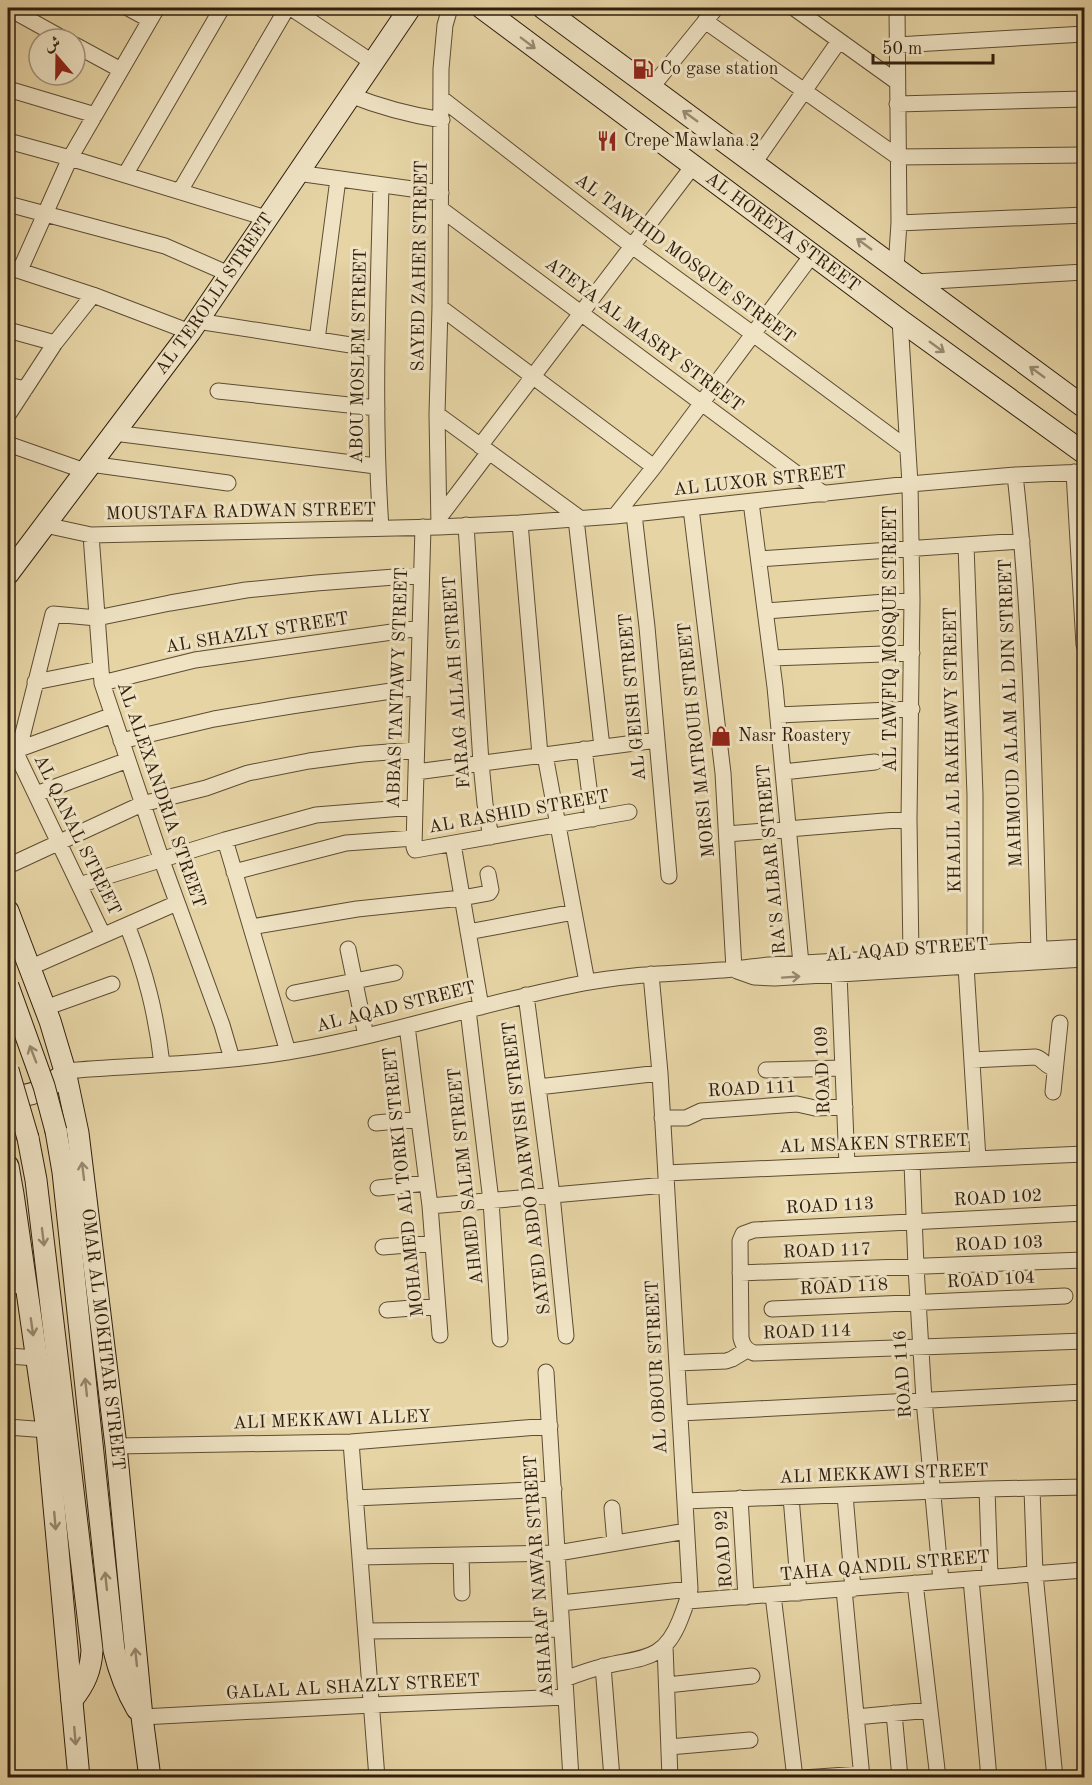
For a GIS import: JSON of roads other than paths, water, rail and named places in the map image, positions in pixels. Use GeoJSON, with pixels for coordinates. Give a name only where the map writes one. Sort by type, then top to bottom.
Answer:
{"type":"FeatureCollection","features":[{"type":"Feature","properties":{"kind":"main road","name":"AL TEROLLI STREET"},"geometry":{"type":"LineString","coordinates":[[8,574],[194,326],[410,8]]}},
{"type":"Feature","properties":{"kind":"main road","name":"AL HOREYA STREET"},"geometry":{"type":"LineString","coordinates":[[482,8],[812,255],[1084,453]]}},
{"type":"Feature","properties":{"kind":"main road","name":"AL HOREYA STREET"},"geometry":{"type":"LineString","coordinates":[[543,8],[1084,407]]}},
{"type":"Feature","properties":{"kind":"main road","name":"OMAR AL MOKHTAR STREET"},"geometry":{"type":"LineString","coordinates":[[8,911],[45,1008],[74,1107],[116,1446],[150,1778]]}},
{"type":"Feature","properties":{"kind":"main road"},"geometry":{"type":"LineString","coordinates":[[8,986],[44,1086],[56,1131],[64,1183],[114,1650],[129,1696],[142,1717]]}},
{"type":"Feature","properties":{"kind":"main road"},"geometry":{"type":"LineString","coordinates":[[8,1071],[28,1138],[36,1180],[92,1650],[85,1682],[72,1700]]}},
{"type":"Feature","properties":{"kind":"main road"},"geometry":{"type":"LineString","coordinates":[[8,1095],[36,1092],[47,1087],[65,1071]]}},
{"type":"Feature","properties":{"kind":"main road"},"geometry":{"type":"LineString","coordinates":[[8,1166],[13,1194],[17,1285],[36,1358],[47,1430],[80,1778]]}},
{"type":"Feature","properties":{"kind":"street"},"geometry":{"type":"LineString","coordinates":[[8,8],[42,27]]}},
{"type":"Feature","properties":{"kind":"street"},"geometry":{"type":"LineString","coordinates":[[128,8],[153,14],[70,158],[14,268],[194,326],[376,349]]}},
{"type":"Feature","properties":{"kind":"street"},"geometry":{"type":"LineString","coordinates":[[125,175],[222,8]]}},
{"type":"Feature","properties":{"kind":"street"},"geometry":{"type":"LineString","coordinates":[[180,191],[289,8],[372,62]]}},
{"type":"Feature","properties":{"kind":"street","name":"SAYED ZAHER STREET"},"geometry":{"type":"LineString","coordinates":[[439,523],[437,414],[442,49],[450,8]]}},
{"type":"Feature","properties":{"kind":"street"},"geometry":{"type":"LineString","coordinates":[[651,88],[716,8]]}},
{"type":"Feature","properties":{"kind":"street"},"geometry":{"type":"LineString","coordinates":[[794,8],[897,82]]}},
{"type":"Feature","properties":{"kind":"street"},"geometry":{"type":"LineString","coordinates":[[896,268],[899,223],[897,8]]}},
{"type":"Feature","properties":{"kind":"street"},"geometry":{"type":"LineString","coordinates":[[705,21],[898,157],[1084,155]]}},
{"type":"Feature","properties":{"kind":"street"},"geometry":{"type":"LineString","coordinates":[[897,45],[1084,34]]}},
{"type":"Feature","properties":{"kind":"street"},"geometry":{"type":"LineString","coordinates":[[754,163],[839,41]]}},
{"type":"Feature","properties":{"kind":"street"},"geometry":{"type":"LineString","coordinates":[[87,52],[121,70]]}},
{"type":"Feature","properties":{"kind":"street"},"geometry":{"type":"LineString","coordinates":[[8,89],[95,115]]}},
{"type":"Feature","properties":{"kind":"street"},"geometry":{"type":"LineString","coordinates":[[350,95],[380,107],[442,120]]}},
{"type":"Feature","properties":{"kind":"street","name":"AL TAWHID MOSQUE STREET"},"geometry":{"type":"LineString","coordinates":[[441,98],[632,246],[907,448]]}},
{"type":"Feature","properties":{"kind":"street"},"geometry":{"type":"LineString","coordinates":[[897,104],[1084,99]]}},
{"type":"Feature","properties":{"kind":"street"},"geometry":{"type":"LineString","coordinates":[[8,141],[266,218]]}},
{"type":"Feature","properties":{"kind":"street"},"geometry":{"type":"LineString","coordinates":[[439,523],[533,377],[693,166]]}},
{"type":"Feature","properties":{"kind":"street"},"geometry":{"type":"LineString","coordinates":[[297,173],[441,193]]}},
{"type":"Feature","properties":{"kind":"street"},"geometry":{"type":"LineString","coordinates":[[317,340],[338,179]]}},
{"type":"Feature","properties":{"kind":"street","name":"ABOU MOSLEM STREET"},"geometry":{"type":"LineString","coordinates":[[381,185],[376,349],[376,466],[381,528]]}},
{"type":"Feature","properties":{"kind":"street"},"geometry":{"type":"LineString","coordinates":[[8,204],[165,246],[229,274]]}},
{"type":"Feature","properties":{"kind":"street","name":"ATEYA AL MASRY STREET"},"geometry":{"type":"LineString","coordinates":[[441,209],[824,494]]}},
{"type":"Feature","properties":{"kind":"street"},"geometry":{"type":"LineString","coordinates":[[899,223],[1084,215]]}},
{"type":"Feature","properties":{"kind":"street"},"geometry":{"type":"LineString","coordinates":[[615,516],[812,255]]}},
{"type":"Feature","properties":{"kind":"street"},"geometry":{"type":"LineString","coordinates":[[916,282],[1084,272]]}},
{"type":"Feature","properties":{"kind":"street"},"geometry":{"type":"LineString","coordinates":[[8,415],[56,343],[93,295]]}},
{"type":"Feature","properties":{"kind":"street"},"geometry":{"type":"LineString","coordinates":[[440,307],[654,467]]}},
{"type":"Feature","properties":{"kind":"street","name":"AL TAWFIQ MOSQUE STREET"},"geometry":{"type":"LineString","coordinates":[[900,320],[910,484],[911,957]]}},
{"type":"Feature","properties":{"kind":"street"},"geometry":{"type":"LineString","coordinates":[[8,330],[56,343]]}},
{"type":"Feature","properties":{"kind":"street"},"geometry":{"type":"LineString","coordinates":[[8,385],[25,389]]}},
{"type":"Feature","properties":{"kind":"street"},"geometry":{"type":"LineString","coordinates":[[218,391],[376,408]]}},
{"type":"Feature","properties":{"kind":"street"},"geometry":{"type":"LineString","coordinates":[[437,414],[578,519],[602,747]]}},
{"type":"Feature","properties":{"kind":"street"},"geometry":{"type":"LineString","coordinates":[[114,433],[376,466]]}},
{"type":"Feature","properties":{"kind":"street"},"geometry":{"type":"LineString","coordinates":[[8,444],[88,468],[228,483]]}},
{"type":"Feature","properties":{"kind":"street"},"geometry":{"type":"LineString","coordinates":[[1079,472],[1084,645]]}},
{"type":"Feature","properties":{"kind":"street","name":"AL LUXOR STREET"},"geometry":{"type":"LineString","coordinates":[[439,523],[520,524],[910,484],[1079,472]]}},
{"type":"Feature","properties":{"kind":"street","name":"MAHMOUD ALAM AL DIN STREET"},"geometry":{"type":"LineString","coordinates":[[1015,475],[1029,629],[1040,950]]}},
{"type":"Feature","properties":{"kind":"street","name":"RA'S ALBAR STREET"},"geometry":{"type":"LineString","coordinates":[[751,502],[772,658],[801,963]]}},
{"type":"Feature","properties":{"kind":"street","name":"MORSI MATROUH STREET"},"geometry":{"type":"LineString","coordinates":[[691,508],[723,773],[734,969]]}},
{"type":"Feature","properties":{"kind":"street","name":"AL GEISH STREET"},"geometry":{"type":"LineString","coordinates":[[634,514],[669,876]]}},
{"type":"Feature","properties":{"kind":"street","name":"MOUSTAFA RADWAN STREET"},"geometry":{"type":"LineString","coordinates":[[45,525],[92,535],[423,527],[439,523]]}},
{"type":"Feature","properties":{"kind":"street"},"geometry":{"type":"LineString","coordinates":[[520,524],[543,755],[587,982]]}},
{"type":"Feature","properties":{"kind":"street","name":"FARAG ALLAH STREET"},"geometry":{"type":"LineString","coordinates":[[466,525],[481,763],[491,837]]}},
{"type":"Feature","properties":{"kind":"street","name":"ABBAS TANTAWY STREET"},"geometry":{"type":"LineString","coordinates":[[415,844],[423,527]]}},
{"type":"Feature","properties":{"kind":"street","name":"AL ALEXANDRIA STREET"},"geometry":{"type":"LineString","coordinates":[[92,535],[101,676],[142,804],[222,1025],[231,1059]]}},
{"type":"Feature","properties":{"kind":"street"},"geometry":{"type":"LineString","coordinates":[[759,559],[1022,541]]}},
{"type":"Feature","properties":{"kind":"street","name":"KHALIL AL RAKHAWY STREET"},"geometry":{"type":"LineString","coordinates":[[966,545],[974,747],[970,959],[972,1060],[978,1159]]}},
{"type":"Feature","properties":{"kind":"street"},"geometry":{"type":"LineString","coordinates":[[97,618],[246,590],[421,575]]}},
{"type":"Feature","properties":{"kind":"street"},"geometry":{"type":"LineString","coordinates":[[766,611],[912,600]]}},
{"type":"Feature","properties":{"kind":"street","name":"AL QANAL STREET"},"geometry":{"type":"LineString","coordinates":[[97,618],[52,615],[36,682],[14,751],[103,935]]}},
{"type":"Feature","properties":{"kind":"street","name":"AL SHAZLY STREET"},"geometry":{"type":"LineString","coordinates":[[36,682],[101,676],[195,660],[420,628]]}},
{"type":"Feature","properties":{"kind":"street"},"geometry":{"type":"LineString","coordinates":[[772,658],[912,653]]}},
{"type":"Feature","properties":{"kind":"street"},"geometry":{"type":"LineString","coordinates":[[121,741],[214,719],[418,687]]}},
{"type":"Feature","properties":{"kind":"street"},"geometry":{"type":"LineString","coordinates":[[778,715],[912,709]]}},
{"type":"Feature","properties":{"kind":"street"},"geometry":{"type":"LineString","coordinates":[[14,751],[112,715]]}},
{"type":"Feature","properties":{"kind":"street"},"geometry":{"type":"LineString","coordinates":[[416,772],[657,740]]}},
{"type":"Feature","properties":{"kind":"street"},"geometry":{"type":"LineString","coordinates":[[584,749],[593,819]]}},
{"type":"Feature","properties":{"kind":"street"},"geometry":{"type":"LineString","coordinates":[[8,866],[142,804],[212,787],[248,773],[320,760],[416,750]]}},
{"type":"Feature","properties":{"kind":"street"},"geometry":{"type":"LineString","coordinates":[[36,794],[128,760]]}},
{"type":"Feature","properties":{"kind":"street"},"geometry":{"type":"LineString","coordinates":[[783,772],[875,762]]}},
{"type":"Feature","properties":{"kind":"street"},"geometry":{"type":"LineString","coordinates":[[79,885],[225,840],[316,815],[415,807]]}},
{"type":"Feature","properties":{"kind":"street","name":"AL RASHID STREET"},"geometry":{"type":"LineString","coordinates":[[234,872],[346,843],[453,844],[629,812]]}},
{"type":"Feature","properties":{"kind":"street"},"geometry":{"type":"LineString","coordinates":[[727,834],[909,819]]}},
{"type":"Feature","properties":{"kind":"street"},"geometry":{"type":"LineString","coordinates":[[225,840],[288,1052]]}},
{"type":"Feature","properties":{"kind":"street","name":"AHMED SALEM STREET"},"geometry":{"type":"LineString","coordinates":[[453,844],[468,933],[500,1339]]}},
{"type":"Feature","properties":{"kind":"street"},"geometry":{"type":"LineString","coordinates":[[251,927],[357,909],[462,898],[490,892],[488,874]]}},
{"type":"Feature","properties":{"kind":"street"},"geometry":{"type":"LineString","coordinates":[[29,968],[177,903]]}},
{"type":"Feature","properties":{"kind":"street"},"geometry":{"type":"LineString","coordinates":[[468,933],[574,912]]}},
{"type":"Feature","properties":{"kind":"street","name":"AL QANAL STREET"},"geometry":{"type":"LineString","coordinates":[[127,925],[150,993],[158,1028],[162,1064]]}},
{"type":"Feature","properties":{"kind":"street","name":"AL AQAD STREET"},"geometry":{"type":"LineString","coordinates":[[734,969],[762,978],[838,974],[1040,950],[1084,947]]}},
{"type":"Feature","properties":{"kind":"street"},"geometry":{"type":"LineString","coordinates":[[348,949],[366,1036]]}},
{"type":"Feature","properties":{"kind":"street","name":"AL AQAD STREET"},"geometry":{"type":"LineString","coordinates":[[65,1071],[231,1059],[288,1052],[366,1036],[526,995],[587,982],[651,974],[911,957],[1084,959]]}},
{"type":"Feature","properties":{"kind":"street"},"geometry":{"type":"LineString","coordinates":[[294,993],[395,973]]}},
{"type":"Feature","properties":{"kind":"street","name":"AL OBOUR STREET"},"geometry":{"type":"LineString","coordinates":[[651,974],[660,1073],[689,1595],[675,1634],[665,1646]]}},
{"type":"Feature","properties":{"kind":"street","name":"ROAD 109"},"geometry":{"type":"LineString","coordinates":[[838,974],[847,1165]]}},
{"type":"Feature","properties":{"kind":"street"},"geometry":{"type":"LineString","coordinates":[[45,1008],[112,984]]}},
{"type":"Feature","properties":{"kind":"street","name":"SAYED ABDO DARWISH STREET"},"geometry":{"type":"LineString","coordinates":[[526,995],[552,1195],[566,1336]]}},
{"type":"Feature","properties":{"kind":"street"},"geometry":{"type":"LineString","coordinates":[[1053,1092],[1060,1023]]}},
{"type":"Feature","properties":{"kind":"street","name":"MOHAMED AL TORKI STREET"},"geometry":{"type":"LineString","coordinates":[[407,1026],[430,1206],[440,1335]]}},
{"type":"Feature","properties":{"kind":"street"},"geometry":{"type":"LineString","coordinates":[[972,1060],[1035,1057],[1051,1068],[1055,1068]]}},
{"type":"Feature","properties":{"kind":"street"},"geometry":{"type":"LineString","coordinates":[[766,1070],[843,1068]]}},
{"type":"Feature","properties":{"kind":"street"},"geometry":{"type":"LineString","coordinates":[[538,1087],[660,1073]]}},
{"type":"Feature","properties":{"kind":"street","name":"ROAD 111"},"geometry":{"type":"LineString","coordinates":[[662,1118],[686,1118],[701,1111],[797,1104],[815,1108],[845,1107]]}},
{"type":"Feature","properties":{"kind":"street"},"geometry":{"type":"LineString","coordinates":[[376,1123],[418,1119]]}},
{"type":"Feature","properties":{"kind":"street","name":"AL MSAKEN STREET"},"geometry":{"type":"LineString","coordinates":[[430,1206],[552,1195],[666,1179],[847,1165],[1084,1154]]}},
{"type":"Feature","properties":{"kind":"street","name":"ROAD 116"},"geometry":{"type":"LineString","coordinates":[[912,1163],[924,1400],[942,1581]]}},
{"type":"Feature","properties":{"kind":"street"},"geometry":{"type":"LineString","coordinates":[[378,1188],[427,1183]]}},
{"type":"Feature","properties":{"kind":"street","name":"ROAD 102"},"geometry":{"type":"LineString","coordinates":[[914,1222],[1084,1213]]}},
{"type":"Feature","properties":{"kind":"street","name":"ROAD 113"},"geometry":{"type":"LineString","coordinates":[[748,1231],[914,1222]]}},
{"type":"Feature","properties":{"kind":"street","name":"ROAD 114"},"geometry":{"type":"LineString","coordinates":[[748,1231],[743,1234],[740,1241],[741,1338],[742,1345],[754,1353],[1084,1341]]}},
{"type":"Feature","properties":{"kind":"street"},"geometry":{"type":"LineString","coordinates":[[383,1247],[432,1243]]}},
{"type":"Feature","properties":{"kind":"street","name":"ROAD 103"},"geometry":{"type":"LineString","coordinates":[[916,1267],[1084,1260]]}},
{"type":"Feature","properties":{"kind":"street","name":"ROAD 117"},"geometry":{"type":"LineString","coordinates":[[740,1273],[916,1267]]}},
{"type":"Feature","properties":{"kind":"street","name":"ROAD 104"},"geometry":{"type":"LineString","coordinates":[[918,1303],[1065,1296]]}},
{"type":"Feature","properties":{"kind":"street","name":"ROAD 118"},"geometry":{"type":"LineString","coordinates":[[772,1309],[918,1303]]}},
{"type":"Feature","properties":{"kind":"street"},"geometry":{"type":"LineString","coordinates":[[387,1310],[437,1306]]}},
{"type":"Feature","properties":{"kind":"street"},"geometry":{"type":"LineString","coordinates":[[677,1363],[726,1361],[747,1350]]}},
{"type":"Feature","properties":{"kind":"street"},"geometry":{"type":"LineString","coordinates":[[8,1356],[36,1358]]}},
{"type":"Feature","properties":{"kind":"street","name":"ASHARAF NAWAR STREET"},"geometry":{"type":"LineString","coordinates":[[546,1372],[571,1778]]}},
{"type":"Feature","properties":{"kind":"street"},"geometry":{"type":"LineString","coordinates":[[680,1413],[1084,1392]]}},
{"type":"Feature","properties":{"kind":"street","name":"ALI MEKKAWI ALLEY"},"geometry":{"type":"LineString","coordinates":[[116,1446],[351,1442],[550,1426]]}},
{"type":"Feature","properties":{"kind":"street"},"geometry":{"type":"LineString","coordinates":[[8,1427],[47,1430]]}},
{"type":"Feature","properties":{"kind":"street"},"geometry":{"type":"LineString","coordinates":[[351,1442],[377,1778]]}},
{"type":"Feature","properties":{"kind":"street","name":"ALI MEKKAWI STREET"},"geometry":{"type":"LineString","coordinates":[[685,1502],[740,1498],[1084,1487]]}},
{"type":"Feature","properties":{"kind":"street"},"geometry":{"type":"LineString","coordinates":[[355,1498],[554,1489]]}},
{"type":"Feature","properties":{"kind":"street"},"geometry":{"type":"LineString","coordinates":[[987,1489],[990,1577]]}},
{"type":"Feature","properties":{"kind":"street"},"geometry":{"type":"LineString","coordinates":[[1032,1490],[1035,1574],[1055,1778]]}},
{"type":"Feature","properties":{"kind":"street"},"geometry":{"type":"LineString","coordinates":[[803,1778],[862,1776],[856,1717],[845,1495]]}},
{"type":"Feature","properties":{"kind":"street"},"geometry":{"type":"LineString","coordinates":[[790,1497],[799,1593]]}},
{"type":"Feature","properties":{"kind":"street","name":"ROAD 92"},"geometry":{"type":"LineString","coordinates":[[740,1498],[746,1597]]}},
{"type":"Feature","properties":{"kind":"street"},"geometry":{"type":"LineString","coordinates":[[612,1508],[615,1543]]}},
{"type":"Feature","properties":{"kind":"street"},"geometry":{"type":"LineString","coordinates":[[360,1557],[558,1553],[686,1531]]}},
{"type":"Feature","properties":{"kind":"street"},"geometry":{"type":"LineString","coordinates":[[461,1555],[462,1593]]}},
{"type":"Feature","properties":{"kind":"street","name":"TAHA QANDIL STREET"},"geometry":{"type":"LineString","coordinates":[[561,1603],[689,1595],[746,1597],[1084,1570]]}},
{"type":"Feature","properties":{"kind":"street"},"geometry":{"type":"LineString","coordinates":[[971,1579],[989,1778]]}},
{"type":"Feature","properties":{"kind":"street"},"geometry":{"type":"LineString","coordinates":[[915,1584],[938,1778]]}},
{"type":"Feature","properties":{"kind":"street"},"geometry":{"type":"LineString","coordinates":[[773,1595],[795,1778]]}},
{"type":"Feature","properties":{"kind":"street"},"geometry":{"type":"LineString","coordinates":[[366,1630],[562,1629]]}},
{"type":"Feature","properties":{"kind":"street"},"geometry":{"type":"LineString","coordinates":[[565,1679],[603,1666],[648,1657],[665,1646],[670,1778]]}},
{"type":"Feature","properties":{"kind":"street"},"geometry":{"type":"LineString","coordinates":[[603,1666],[612,1778]]}},
{"type":"Feature","properties":{"kind":"street"},"geometry":{"type":"LineString","coordinates":[[667,1685],[752,1676]]}},
{"type":"Feature","properties":{"kind":"street","name":"GALAL AL SHAZLY STREET"},"geometry":{"type":"LineString","coordinates":[[142,1717],[566,1697]]}},
{"type":"Feature","properties":{"kind":"street"},"geometry":{"type":"LineString","coordinates":[[856,1717],[930,1710]]}},
{"type":"Feature","properties":{"kind":"street"},"geometry":{"type":"LineString","coordinates":[[894,1713],[900,1778]]}},
{"type":"Feature","properties":{"kind":"street"},"geometry":{"type":"LineString","coordinates":[[669,1747],[750,1740]]}},
{"type":"Feature","properties":{"kind":"place","name":"Co gase station"},"geometry":{"type":"Point","coordinates":[643,69]}},
{"type":"Feature","properties":{"kind":"place","name":"Crepe Mawlana 2"},"geometry":{"type":"Point","coordinates":[607,141]}},
{"type":"Feature","properties":{"kind":"place","name":"Nasr Roastery"},"geometry":{"type":"Point","coordinates":[721,736]}}]}
